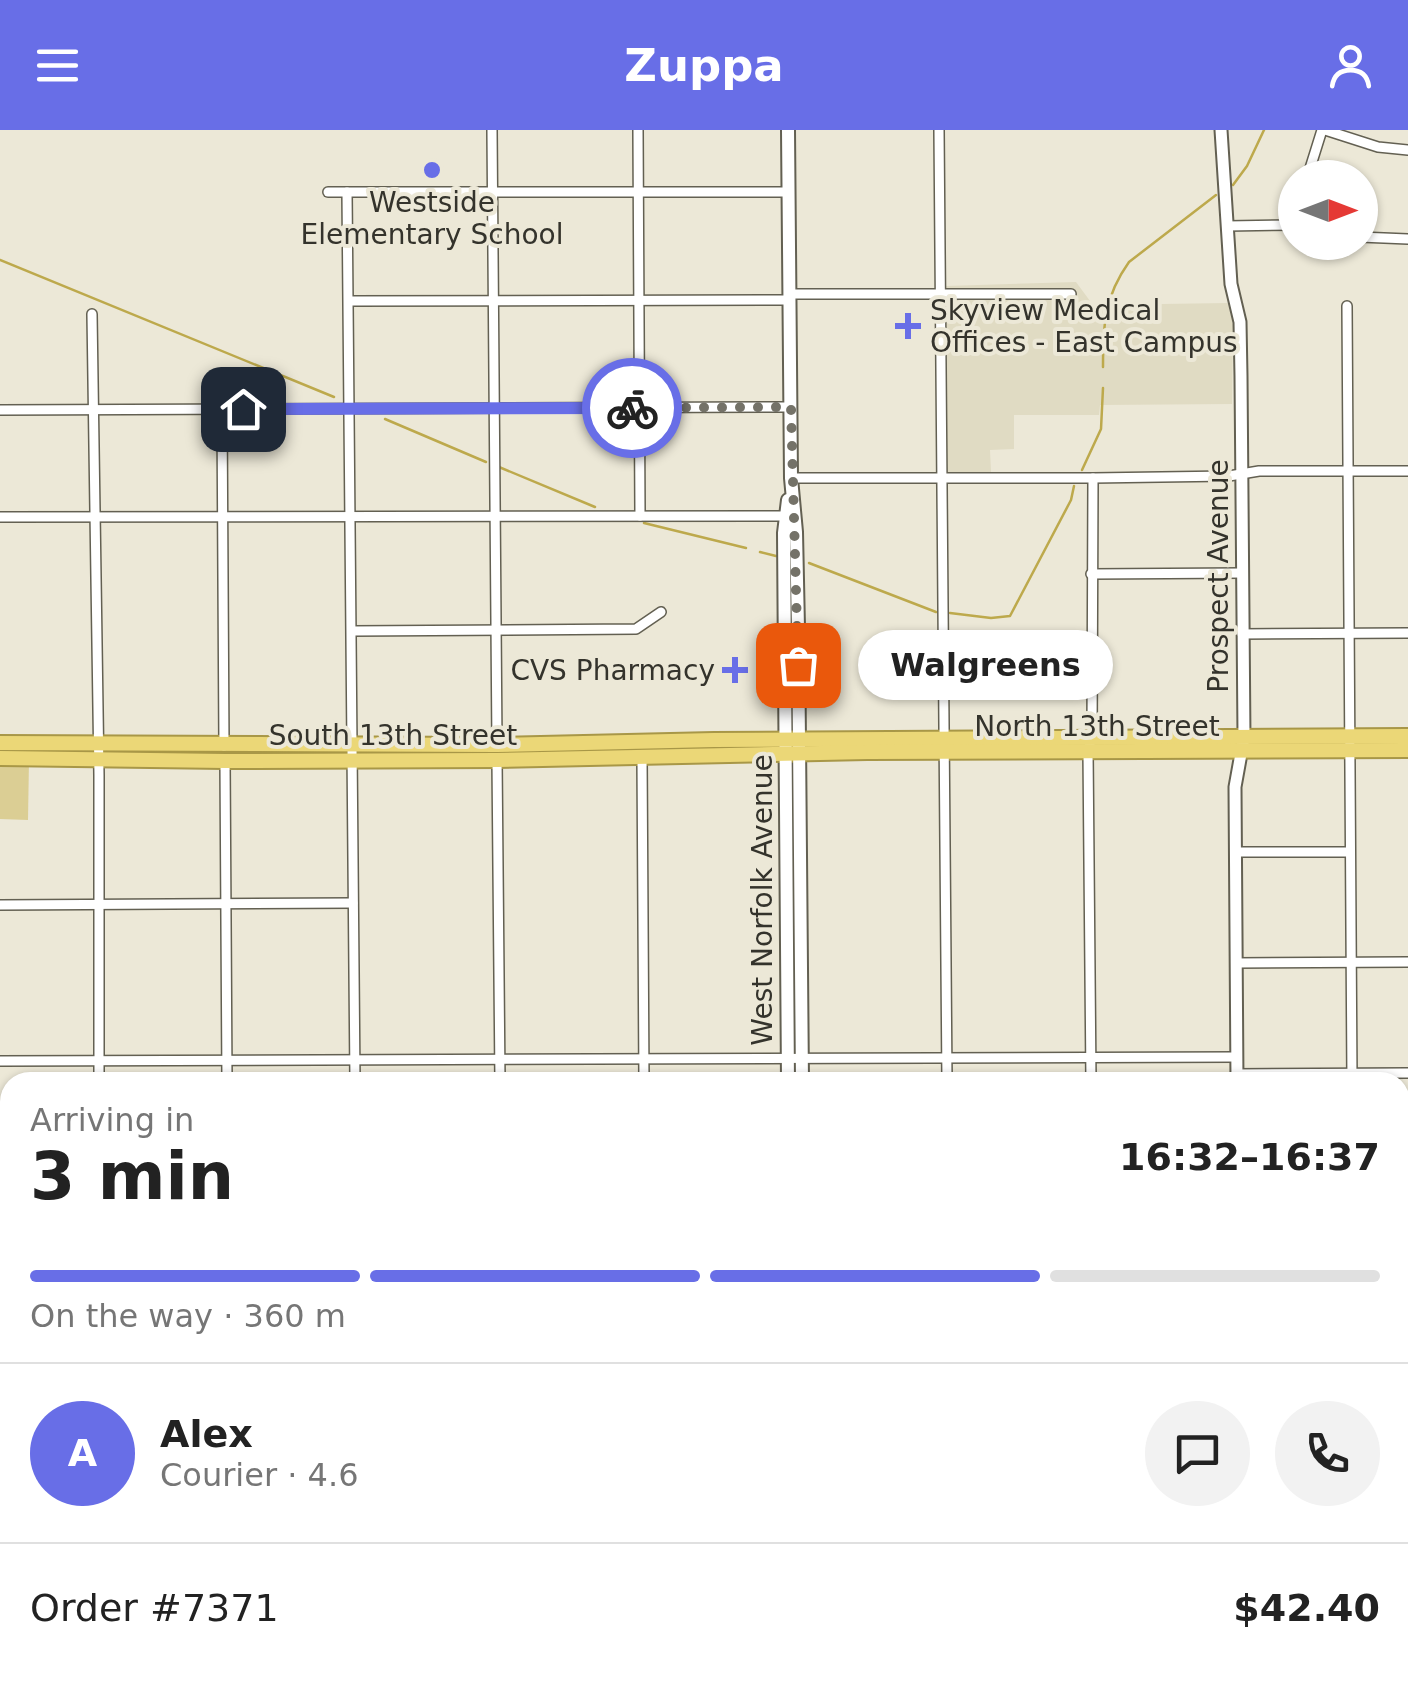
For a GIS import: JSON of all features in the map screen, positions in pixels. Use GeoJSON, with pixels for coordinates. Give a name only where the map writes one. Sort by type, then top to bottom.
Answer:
{"type":"FeatureCollection","features":[{"type":"Feature","properties":{"kind":"highway","name":"North 13th Street"},"geometry":{"type":"LineString","coordinates":[[792,746],[1350,743],[1408,736]]}},
{"type":"Feature","properties":{"kind":"highway","name":"South 13th Street"},"geometry":{"type":"LineString","coordinates":[[0,743],[97,751],[224,754],[792,746]]}},
{"type":"Feature","properties":{"kind":"highway","name":"North 13th Street"},"geometry":{"type":"LineString","coordinates":[[1350,743],[1408,750]]}},
{"type":"Feature","properties":{"kind":"highway","name":"South 13th Street"},"geometry":{"type":"LineString","coordinates":[[497,753],[642,757],[792,746]]}},
{"type":"Feature","properties":{"kind":"highway","name":"South 13th Street"},"geometry":{"type":"LineString","coordinates":[[0,758],[97,751]]}},
{"type":"Feature","properties":{"kind":"main road","name":"West Norfolk Avenue"},"geometry":{"type":"LineString","coordinates":[[788,130],[791,407],[786,516],[795,1058],[799,1072]]}},
{"type":"Feature","properties":{"kind":"main road","name":"West Norfolk Avenue"},"geometry":{"type":"LineString","coordinates":[[790,478],[796,532],[792,746]]}},
{"type":"Feature","properties":{"kind":"main road","name":"West Norfolk Avenue"},"geometry":{"type":"LineString","coordinates":[[791,1072],[795,1058]]}},
{"type":"Feature","properties":{"kind":"street"},"geometry":{"type":"LineString","coordinates":[[492,130],[500,1072]]}},
{"type":"Feature","properties":{"kind":"street"},"geometry":{"type":"LineString","coordinates":[[638,130],[640,516]]}},
{"type":"Feature","properties":{"kind":"street"},"geometry":{"type":"LineString","coordinates":[[939,130],[947,1072]]}},
{"type":"Feature","properties":{"kind":"street","name":"Prospect Avenue"},"geometry":{"type":"LineString","coordinates":[[1221,130],[1231,284],[1240,322],[1244,744],[1235,787],[1237,1072]]}},
{"type":"Feature","properties":{"kind":"street"},"geometry":{"type":"LineString","coordinates":[[1313,160],[1324,130],[1378,148],[1408,150]]}},
{"type":"Feature","properties":{"kind":"street"},"geometry":{"type":"LineString","coordinates":[[328,192],[788,192]]}},
{"type":"Feature","properties":{"kind":"street"},"geometry":{"type":"LineString","coordinates":[[347,192],[355,1072]]}},
{"type":"Feature","properties":{"kind":"street"},"geometry":{"type":"LineString","coordinates":[[1227,226],[1278,225]]}},
{"type":"Feature","properties":{"kind":"street"},"geometry":{"type":"LineString","coordinates":[[1378,237],[1408,239]]}},
{"type":"Feature","properties":{"kind":"street"},"geometry":{"type":"LineString","coordinates":[[349,301],[1071,294]]}},
{"type":"Feature","properties":{"kind":"street"},"geometry":{"type":"LineString","coordinates":[[1347,306],[1352,1072]]}},
{"type":"Feature","properties":{"kind":"street"},"geometry":{"type":"LineString","coordinates":[[92,314],[100,1072]]}},
{"type":"Feature","properties":{"kind":"street"},"geometry":{"type":"LineString","coordinates":[[0,410],[791,407]]}},
{"type":"Feature","properties":{"kind":"street"},"geometry":{"type":"LineString","coordinates":[[222,410],[227,1072]]}},
{"type":"Feature","properties":{"kind":"street"},"geometry":{"type":"LineString","coordinates":[[790,478],[1094,478],[1408,471]]}},
{"type":"Feature","properties":{"kind":"street"},"geometry":{"type":"LineString","coordinates":[[1091,1072],[1094,478]]}},
{"type":"Feature","properties":{"kind":"street"},"geometry":{"type":"LineString","coordinates":[[0,516],[786,516]]}},
{"type":"Feature","properties":{"kind":"street"},"geometry":{"type":"LineString","coordinates":[[1091,574],[1243,572]]}},
{"type":"Feature","properties":{"kind":"street"},"geometry":{"type":"LineString","coordinates":[[352,631],[636,629],[661,612]]}},
{"type":"Feature","properties":{"kind":"street"},"geometry":{"type":"LineString","coordinates":[[1242,634],[1408,633]]}},
{"type":"Feature","properties":{"kind":"street"},"geometry":{"type":"LineString","coordinates":[[642,757],[644,1072]]}},
{"type":"Feature","properties":{"kind":"street"},"geometry":{"type":"LineString","coordinates":[[1236,852],[1350,852]]}},
{"type":"Feature","properties":{"kind":"street"},"geometry":{"type":"LineString","coordinates":[[0,904],[354,903]]}},
{"type":"Feature","properties":{"kind":"street"},"geometry":{"type":"LineString","coordinates":[[1236,963],[1408,962]]}},
{"type":"Feature","properties":{"kind":"street"},"geometry":{"type":"LineString","coordinates":[[0,1061],[1237,1057]]}},
{"type":"Feature","properties":{"kind":"street"},"geometry":{"type":"LineString","coordinates":[[0,1616],[0,1633]]}},
{"type":"Feature","properties":{"kind":"street"},"geometry":{"type":"LineString","coordinates":[[0,1643],[0,1669]]}},
{"type":"Feature","properties":{"kind":"shaded area"},"geometry":{"type":"Polygon","coordinates":[[[1076,282],[1093,305],[1228,303],[1233,325],[1232,404],[1100,405],[1099,415],[1014,415],[1014,449],[990,450],[991,472],[947,473],[946,286],[1076,282]]]}},
{"type":"Feature","properties":{"kind":"shaded area"},"geometry":{"type":"Polygon","coordinates":[[[29,760],[28,820],[0,819],[0,761],[29,760]]]}},
{"type":"Feature","properties":{"kind":"waterway"},"geometry":{"type":"LineString","coordinates":[[1233,185],[1264,130]]}},
{"type":"Feature","properties":{"kind":"waterway"},"geometry":{"type":"LineString","coordinates":[[1103,367],[1107,312],[1114,287],[1129,262],[1216,195]]}},
{"type":"Feature","properties":{"kind":"waterway"},"geometry":{"type":"LineString","coordinates":[[0,260],[334,397]]}},
{"type":"Feature","properties":{"kind":"waterway"},"geometry":{"type":"LineString","coordinates":[[1082,470],[1101,429],[1103,388]]}},
{"type":"Feature","properties":{"kind":"waterway"},"geometry":{"type":"LineString","coordinates":[[385,419],[486,462]]}},
{"type":"Feature","properties":{"kind":"waterway"},"geometry":{"type":"LineString","coordinates":[[499,467],[595,507]]}},
{"type":"Feature","properties":{"kind":"waterway"},"geometry":{"type":"LineString","coordinates":[[950,613],[1010,616],[1071,500],[1074,486]]}},
{"type":"Feature","properties":{"kind":"waterway"},"geometry":{"type":"LineString","coordinates":[[644,523],[746,548]]}},
{"type":"Feature","properties":{"kind":"waterway"},"geometry":{"type":"LineString","coordinates":[[760,552],[776,556]]}},
{"type":"Feature","properties":{"kind":"waterway"},"geometry":{"type":"LineString","coordinates":[[809,563],[936,612]]}},
{"type":"Feature","properties":{"kind":"way so far"},"geometry":{"type":"LineString","coordinates":[[632,408],[791,407],[798,665]]}},
{"type":"Feature","properties":{"kind":"place","name":"Westside Elementary School"},"geometry":{"type":"Point","coordinates":[432,170]}},
{"type":"Feature","properties":{"kind":"place","name":"Skyview Medical Offices - East Campus"},"geometry":{"type":"Point","coordinates":[908,326]}},
{"type":"Feature","properties":{"kind":"place","name":"Walgreens"},"geometry":{"type":"Point","coordinates":[798,665]}},
{"type":"Feature","properties":{"kind":"place","name":"CVS Pharmacy"},"geometry":{"type":"Point","coordinates":[735,670]}},
{"type":"Feature","properties":{"kind":"route"},"geometry":{"type":"LineString","coordinates":[[243,409],[632,408]]}}]}
